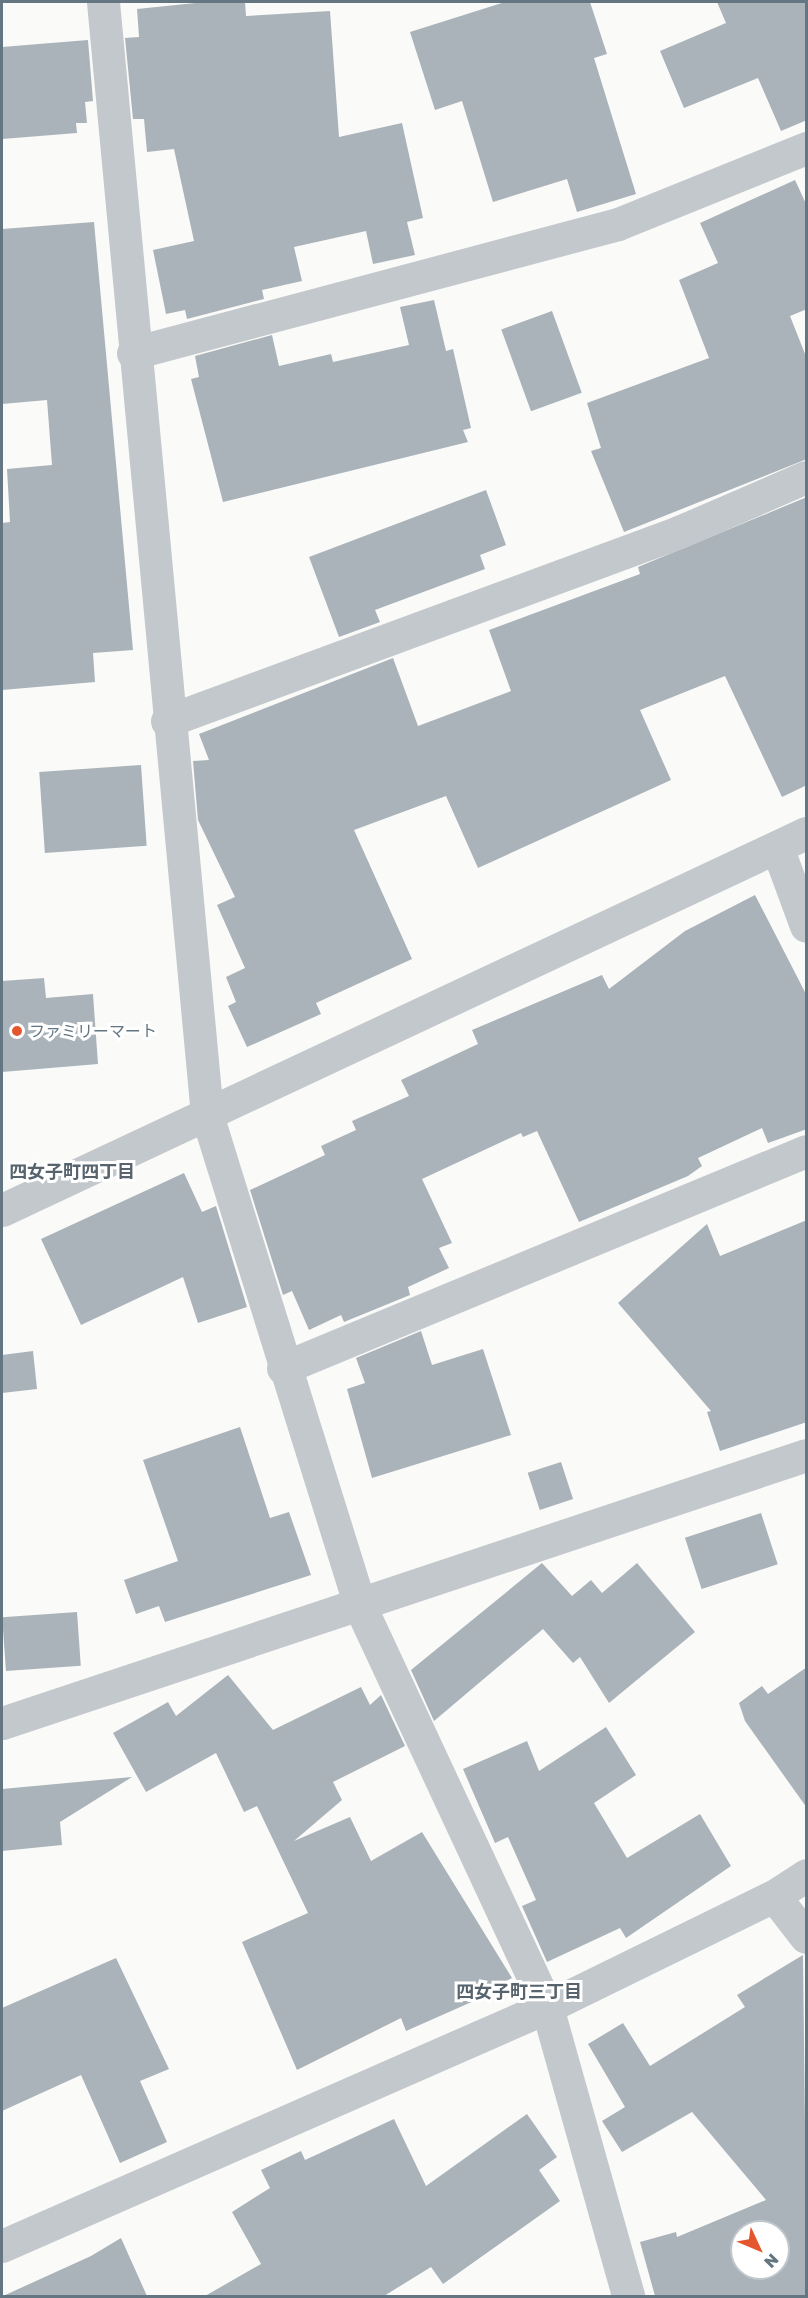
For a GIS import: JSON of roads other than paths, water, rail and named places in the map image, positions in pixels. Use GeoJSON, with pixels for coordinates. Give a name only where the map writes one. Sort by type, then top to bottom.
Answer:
{"type":"FeatureCollection","features":[{"type":"Feature","properties":{"kind":"street"},"geometry":{"type":"LineString","coordinates":[[103,2],[167,721],[207,1115],[283,1368],[360,1606],[547,2007],[628,2296]]}},
{"type":"Feature","properties":{"kind":"street"},"geometry":{"type":"LineString","coordinates":[[133,353],[618,224],[807,148]]}},
{"type":"Feature","properties":{"kind":"street"},"geometry":{"type":"LineString","coordinates":[[167,721],[679,532],[807,477]]}},
{"type":"Feature","properties":{"kind":"street"},"geometry":{"type":"LineString","coordinates":[[2,1210],[807,832]]}},
{"type":"Feature","properties":{"kind":"street"},"geometry":{"type":"LineString","coordinates":[[777,847],[807,927]]}},
{"type":"Feature","properties":{"kind":"street"},"geometry":{"type":"LineString","coordinates":[[283,1368],[807,1151]]}},
{"type":"Feature","properties":{"kind":"street"},"geometry":{"type":"LineString","coordinates":[[2,1723],[360,1606],[807,1455]]}},
{"type":"Feature","properties":{"kind":"street"},"geometry":{"type":"LineString","coordinates":[[2,2246],[547,2007],[774,1896],[807,1875]]}},
{"type":"Feature","properties":{"kind":"street"},"geometry":{"type":"LineString","coordinates":[[774,1896],[807,1937]]}},
{"type":"Feature","properties":{"kind":"place","name":"ファミリーマート"},"geometry":{"type":"Point","coordinates":[17,1031]}},
{"type":"Feature","properties":{"kind":"district","name":"四女子町四丁目"},"geometry":{"type":"Point","coordinates":[72,1171]}},
{"type":"Feature","properties":{"kind":"district","name":"四女子町三丁目"},"geometry":{"type":"Point","coordinates":[519,1991]}}]}
